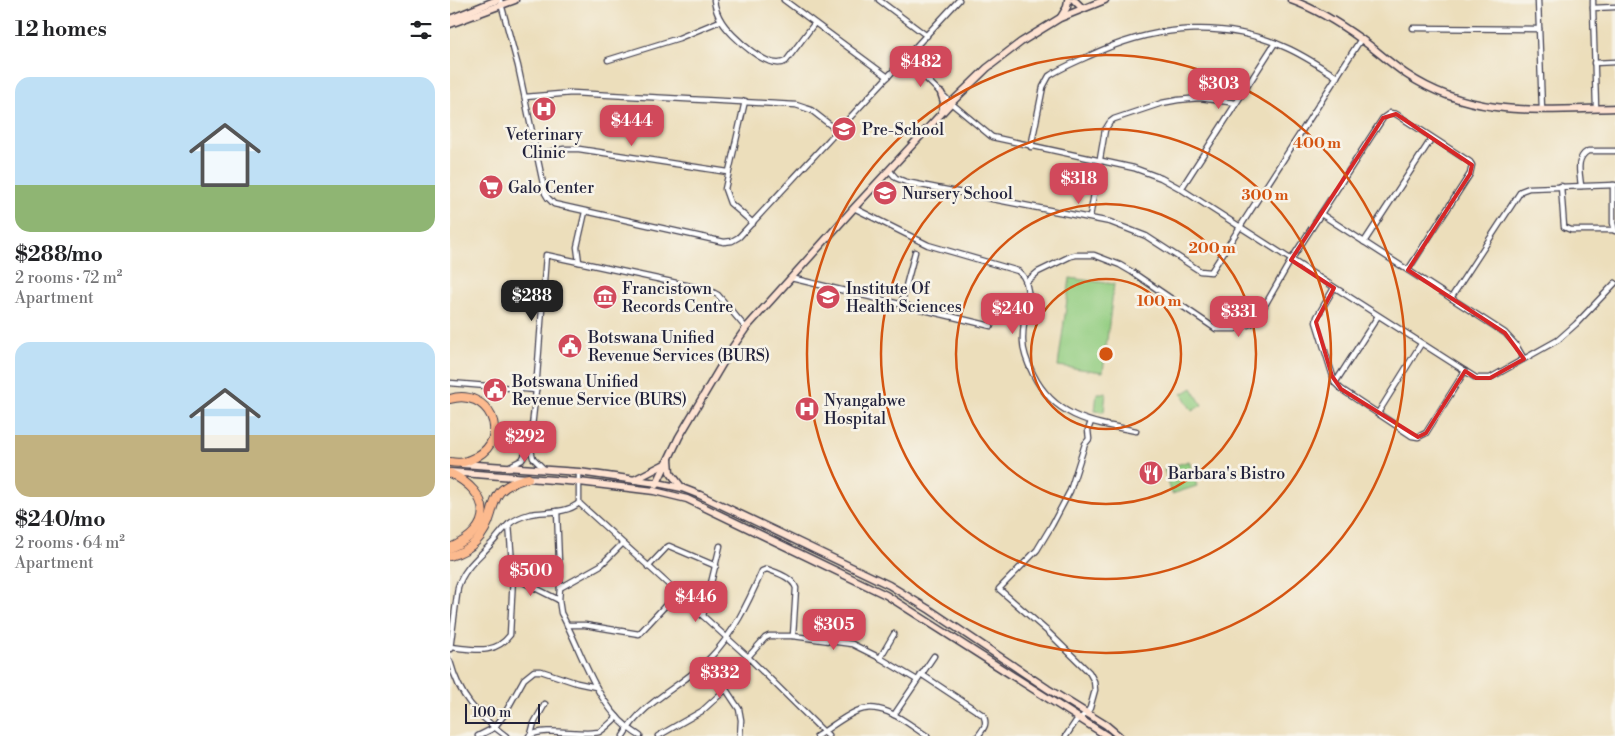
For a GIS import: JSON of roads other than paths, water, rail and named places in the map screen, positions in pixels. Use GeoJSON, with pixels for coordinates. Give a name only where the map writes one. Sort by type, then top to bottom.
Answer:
{"type":"FeatureCollection","features":[{"type":"Feature","properties":{"kind":"highway"},"geometry":{"type":"LineString","coordinates":[[450,399],[465,397],[480,402],[489,412],[494,428],[494,436],[487,449],[462,464],[450,462]]}},
{"type":"Feature","properties":{"kind":"highway"},"geometry":{"type":"LineString","coordinates":[[450,472],[469,484],[475,491],[480,498],[482,512],[479,526],[475,532],[469,538],[450,548]]}},
{"type":"Feature","properties":{"kind":"highway"},"geometry":{"type":"LineString","coordinates":[[450,556],[468,549],[476,543],[488,525],[496,498],[500,492],[516,482],[528,478]]}},
{"type":"Feature","properties":{"kind":"main road"},"geometry":{"type":"LineString","coordinates":[[451,23],[500,2],[515,0]]}},
{"type":"Feature","properties":{"kind":"main road"},"geometry":{"type":"LineString","coordinates":[[1060,18],[1066,9],[1068,0]]}},
{"type":"Feature","properties":{"kind":"main road"},"geometry":{"type":"LineString","coordinates":[[1074,0],[1082,8]]}},
{"type":"Feature","properties":{"kind":"main road"},"geometry":{"type":"LineString","coordinates":[[1090,0],[1104,0]]}},
{"type":"Feature","properties":{"kind":"main road"},"geometry":{"type":"LineString","coordinates":[[654,491],[669,456],[746,328],[854,208],[951,103],[1004,54],[1060,18],[1104,0]]}},
{"type":"Feature","properties":{"kind":"main road"},"geometry":{"type":"LineString","coordinates":[[1291,0],[1319,12],[1361,39],[1406,74],[1439,92],[1482,106],[1521,110],[1615,108]]}},
{"type":"Feature","properties":{"kind":"main road"},"geometry":{"type":"LineString","coordinates":[[941,94],[944,102],[942,113]]}},
{"type":"Feature","properties":{"kind":"main road"},"geometry":{"type":"LineString","coordinates":[[669,456],[670,472],[682,488]]}},
{"type":"Feature","properties":{"kind":"main road"},"geometry":{"type":"LineString","coordinates":[[462,464],[579,472],[682,488],[748,517],[889,585],[1106,725],[1119,736]]}},
{"type":"Feature","properties":{"kind":"main road"},"geometry":{"type":"LineString","coordinates":[[633,480],[665,464]]}},
{"type":"Feature","properties":{"kind":"main road"},"geometry":{"type":"LineString","coordinates":[[450,472],[579,482],[654,491],[687,499],[886,595],[1107,736]]}},
{"type":"Feature","properties":{"kind":"street"},"geometry":{"type":"LineString","coordinates":[[714,0],[720,21],[745,46],[770,62],[779,64],[786,61],[814,24]]}},
{"type":"Feature","properties":{"kind":"street"},"geometry":{"type":"LineString","coordinates":[[784,0],[888,77]]}},
{"type":"Feature","properties":{"kind":"street"},"geometry":{"type":"LineString","coordinates":[[879,0],[927,36]]}},
{"type":"Feature","properties":{"kind":"street"},"geometry":{"type":"LineString","coordinates":[[500,2],[525,97],[545,193],[548,198],[554,204],[585,212],[724,242],[732,241],[739,237],[753,223],[959,0]]}},
{"type":"Feature","properties":{"kind":"street"},"geometry":{"type":"LineString","coordinates":[[1538,0],[1542,110]]}},
{"type":"Feature","properties":{"kind":"street"},"geometry":{"type":"LineString","coordinates":[[1594,0],[1596,108]]}},
{"type":"Feature","properties":{"kind":"street"},"geometry":{"type":"LineString","coordinates":[[1594,8],[1615,7]]}},
{"type":"Feature","properties":{"kind":"street"},"geometry":{"type":"LineString","coordinates":[[608,60],[679,38],[720,21]]}},
{"type":"Feature","properties":{"kind":"street"},"geometry":{"type":"LineString","coordinates":[[1032,147],[1043,87],[1049,76],[1122,42],[1155,33],[1204,28],[1237,32],[1275,43],[1337,77]]}},
{"type":"Feature","properties":{"kind":"street"},"geometry":{"type":"LineString","coordinates":[[1413,28],[1539,29]]}},
{"type":"Feature","properties":{"kind":"street"},"geometry":{"type":"LineString","coordinates":[[889,170],[896,178],[906,182],[1110,222],[1146,236],[1204,272],[1211,272],[1361,39]]}},
{"type":"Feature","properties":{"kind":"street"},"geometry":{"type":"LineString","coordinates":[[1181,189],[1275,43]]}},
{"type":"Feature","properties":{"kind":"street"},"geometry":{"type":"LineString","coordinates":[[905,58],[941,94],[992,137],[1148,172],[1181,189],[1476,378],[1490,378],[1567,332],[1615,283]]}},
{"type":"Feature","properties":{"kind":"street"},"geometry":{"type":"LineString","coordinates":[[1594,63],[1615,62]]}},
{"type":"Feature","properties":{"kind":"street"},"geometry":{"type":"LineString","coordinates":[[525,97],[572,93],[745,101],[805,107],[838,131]]}},
{"type":"Feature","properties":{"kind":"street"},"geometry":{"type":"LineString","coordinates":[[1090,217],[1105,130],[1110,122],[1149,107],[1178,100],[1200,98],[1236,103]]}},
{"type":"Feature","properties":{"kind":"street"},"geometry":{"type":"LineString","coordinates":[[745,101],[725,189],[730,203],[753,223]]}},
{"type":"Feature","properties":{"kind":"street"},"geometry":{"type":"LineString","coordinates":[[1026,282],[1038,272],[1071,256],[1094,255],[1132,272],[1216,329],[1229,330],[1245,326],[1257,319],[1292,260],[1386,114],[1396,114],[1470,162],[1472,170],[1408,270]]}},
{"type":"Feature","properties":{"kind":"street"},"geometry":{"type":"LineString","coordinates":[[1364,242],[1432,138]]}},
{"type":"Feature","properties":{"kind":"street"},"geometry":{"type":"LineString","coordinates":[[537,154],[564,149],[580,149],[728,172]]}},
{"type":"Feature","properties":{"kind":"street"},"geometry":{"type":"LineString","coordinates":[[1581,186],[1579,161],[1584,153],[1588,151],[1615,151]]}},
{"type":"Feature","properties":{"kind":"street"},"geometry":{"type":"LineString","coordinates":[[1451,298],[1521,191],[1529,188],[1561,186],[1614,185],[1615,230],[1571,230],[1564,227],[1561,186]]}},
{"type":"Feature","properties":{"kind":"street"},"geometry":{"type":"LineString","coordinates":[[854,208],[928,245],[1018,271],[1026,282],[1029,296],[1023,342],[1030,368],[1042,388],[1057,405],[1073,415],[1091,422],[1136,431],[1111,426]]}},
{"type":"Feature","properties":{"kind":"street"},"geometry":{"type":"LineString","coordinates":[[579,262],[577,246],[585,212]]}},
{"type":"Feature","properties":{"kind":"street"},"geometry":{"type":"LineString","coordinates":[[1321,214],[1505,333],[1516,345],[1524,359]]}},
{"type":"Feature","properties":{"kind":"street"},"geometry":{"type":"LineString","coordinates":[[901,305],[915,252]]}},
{"type":"Feature","properties":{"kind":"street"},"geometry":{"type":"LineString","coordinates":[[544,469],[533,458],[530,445],[546,255],[709,290],[718,295],[746,328]]}},
{"type":"Feature","properties":{"kind":"street"},"geometry":{"type":"LineString","coordinates":[[791,278],[991,326]]}},
{"type":"Feature","properties":{"kind":"street"},"geometry":{"type":"LineString","coordinates":[[1334,288],[1317,316],[1316,322],[1335,384],[1412,436],[1418,437],[1426,433],[1465,371]]}},
{"type":"Feature","properties":{"kind":"street"},"geometry":{"type":"LineString","coordinates":[[1335,384],[1378,316]]}},
{"type":"Feature","properties":{"kind":"street"},"geometry":{"type":"LineString","coordinates":[[1378,413],[1421,344]]}},
{"type":"Feature","properties":{"kind":"street"},"geometry":{"type":"LineString","coordinates":[[450,382],[536,390]]}},
{"type":"Feature","properties":{"kind":"street"},"geometry":{"type":"LineString","coordinates":[[1066,736],[1072,725],[1087,713],[1090,708],[1095,690],[1092,677],[1047,631],[1000,590],[1037,550],[1052,525],[1076,474],[1085,444],[1089,439],[1088,432],[1091,422]]}},
{"type":"Feature","properties":{"kind":"street"},"geometry":{"type":"LineString","coordinates":[[509,467],[522,460],[530,445]]}},
{"type":"Feature","properties":{"kind":"street"},"geometry":{"type":"LineString","coordinates":[[579,472],[579,504],[748,657],[828,736]]}},
{"type":"Feature","properties":{"kind":"street"},"geometry":{"type":"LineString","coordinates":[[510,524],[513,577],[512,630],[506,640],[492,650],[450,648],[455,604],[461,577],[468,566],[510,524],[518,518],[529,514],[574,508],[579,504]]}},
{"type":"Feature","properties":{"kind":"street"},"geometry":{"type":"LineString","coordinates":[[556,511],[560,588],[558,600],[561,613],[568,624],[596,687],[617,717],[627,728],[640,736]]}},
{"type":"Feature","properties":{"kind":"street"},"geometry":{"type":"LineString","coordinates":[[560,588],[601,565],[622,544]]}},
{"type":"Feature","properties":{"kind":"street"},"geometry":{"type":"LineString","coordinates":[[648,567],[669,546],[716,566]]}},
{"type":"Feature","properties":{"kind":"street"},"geometry":{"type":"LineString","coordinates":[[703,616],[720,546]]}},
{"type":"Feature","properties":{"kind":"street"},"geometry":{"type":"LineString","coordinates":[[623,736],[627,728],[652,702],[707,661],[726,638],[744,610],[762,571],[768,569],[791,580],[795,584],[793,636]]}},
{"type":"Feature","properties":{"kind":"street"},"geometry":{"type":"LineString","coordinates":[[513,577],[558,600]]}},
{"type":"Feature","properties":{"kind":"street"},"geometry":{"type":"LineString","coordinates":[[568,624],[586,625],[639,634],[677,593]]}},
{"type":"Feature","properties":{"kind":"street"},"geometry":{"type":"LineString","coordinates":[[880,658],[894,634]]}},
{"type":"Feature","properties":{"kind":"street"},"geometry":{"type":"LineString","coordinates":[[748,657],[769,636],[793,636],[852,644],[917,680]]}},
{"type":"Feature","properties":{"kind":"street"},"geometry":{"type":"LineString","coordinates":[[894,715],[934,656]]}},
{"type":"Feature","properties":{"kind":"street"},"geometry":{"type":"LineString","coordinates":[[450,661],[458,684],[471,707],[506,736]]}},
{"type":"Feature","properties":{"kind":"street"},"geometry":{"type":"LineString","coordinates":[[707,661],[741,713],[740,736]]}},
{"type":"Feature","properties":{"kind":"street"},"geometry":{"type":"LineString","coordinates":[[478,736],[494,728],[504,715],[524,679],[534,671],[541,670],[577,683],[596,687]]}},
{"type":"Feature","properties":{"kind":"street"},"geometry":{"type":"LineString","coordinates":[[921,674],[983,715],[986,720],[985,726],[978,736]]}},
{"type":"Feature","properties":{"kind":"street"},"geometry":{"type":"LineString","coordinates":[[658,736],[702,711],[725,690]]}},
{"type":"Feature","properties":{"kind":"street"},"geometry":{"type":"LineString","coordinates":[[545,704],[534,723],[530,735],[592,734],[599,732],[617,717]]}},
{"type":"Feature","properties":{"kind":"street"},"geometry":{"type":"LineString","coordinates":[[817,736],[856,711],[866,708],[874,708],[894,715],[927,736]]}},
{"type":"Feature","properties":{"kind":"place","name":"Veterinary Clinic"},"geometry":{"type":"Point","coordinates":[544,109]}},
{"type":"Feature","properties":{"kind":"place","name":"Pre-School"},"geometry":{"type":"Point","coordinates":[844,129]}},
{"type":"Feature","properties":{"kind":"place","name":"Galo Center"},"geometry":{"type":"Point","coordinates":[491,187]}},
{"type":"Feature","properties":{"kind":"place","name":"Nursery School"},"geometry":{"type":"Point","coordinates":[885,193]}},
{"type":"Feature","properties":{"kind":"place","name":"Francistown Records Centre"},"geometry":{"type":"Point","coordinates":[605,297]}},
{"type":"Feature","properties":{"kind":"place","name":"Institute Of Health Sciences"},"geometry":{"type":"Point","coordinates":[828,297]}},
{"type":"Feature","properties":{"kind":"place","name":"Botswana Unified Revenue Services (BURS)"},"geometry":{"type":"Point","coordinates":[570,346]}},
{"type":"Feature","properties":{"kind":"place","name":"Botswana Unified Revenue Service (BURS)"},"geometry":{"type":"Point","coordinates":[495,390]}},
{"type":"Feature","properties":{"kind":"place","name":"Nyangabwe Hospital"},"geometry":{"type":"Point","coordinates":[807,409]}},
{"type":"Feature","properties":{"kind":"place","name":"Barbara's Bistro"},"geometry":{"type":"Point","coordinates":[1151,473]}}]}
